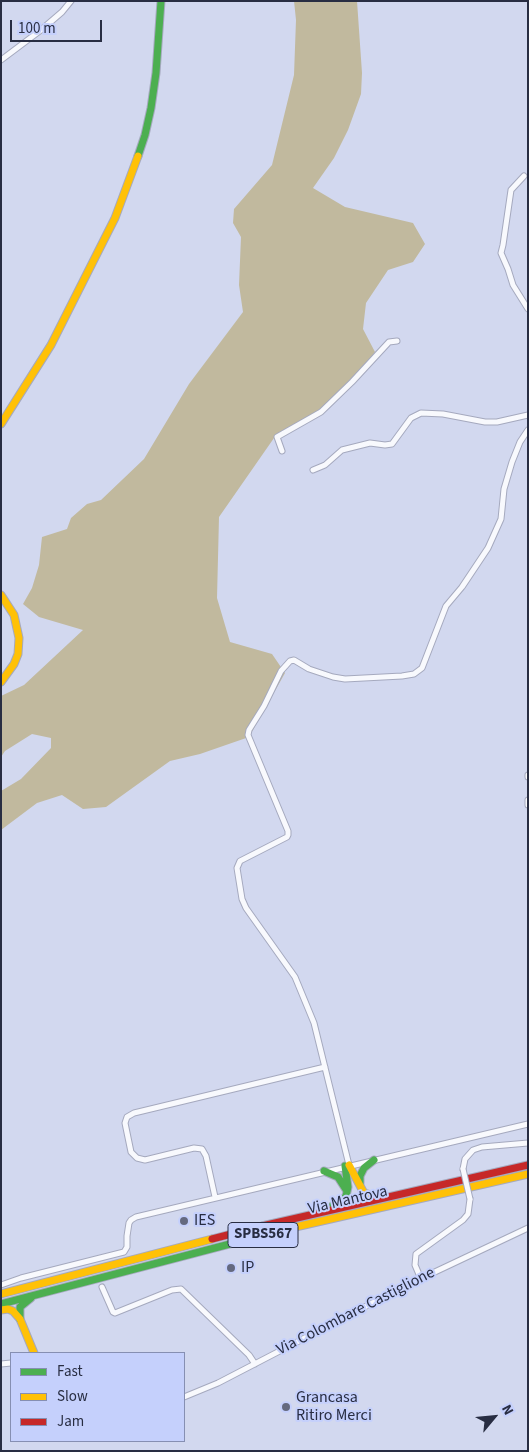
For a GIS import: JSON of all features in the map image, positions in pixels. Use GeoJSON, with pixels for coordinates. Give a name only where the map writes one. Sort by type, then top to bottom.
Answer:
{"type":"FeatureCollection","features":[{"type":"Feature","properties":{"kind":"main road"},"geometry":{"type":"LineString","coordinates":[[1,424],[51,345],[115,218],[145,135],[151,108],[156,72],[161,1]]}},
{"type":"Feature","properties":{"kind":"main road"},"geometry":{"type":"LineString","coordinates":[[1,595],[14,615],[19,638],[18,654],[14,664],[1,682]]}},
{"type":"Feature","properties":{"kind":"main road"},"geometry":{"type":"LineString","coordinates":[[374,1160],[364,1168],[360,1176],[361,1188],[367,1194],[387,1197]]}},
{"type":"Feature","properties":{"kind":"main road"},"geometry":{"type":"LineString","coordinates":[[347,1165],[360,1183]]}},
{"type":"Feature","properties":{"kind":"main road"},"geometry":{"type":"LineString","coordinates":[[312,1215],[317,1210],[339,1204],[344,1200],[347,1191],[347,1165]]}},
{"type":"Feature","properties":{"kind":"main road","name":"Via Mantova"},"geometry":{"type":"LineString","coordinates":[[1,1294],[262,1226],[528,1165]]}},
{"type":"Feature","properties":{"kind":"main road"},"geometry":{"type":"LineString","coordinates":[[324,1171],[338,1177],[347,1191]]}},
{"type":"Feature","properties":{"kind":"main road","name":"Via Mantova"},"geometry":{"type":"LineString","coordinates":[[1,1304],[265,1234],[528,1174]]}},
{"type":"Feature","properties":{"kind":"main road"},"geometry":{"type":"LineString","coordinates":[[34,1352],[19,1312],[23,1303],[43,1292]]}},
{"type":"Feature","properties":{"kind":"main road"},"geometry":{"type":"LineString","coordinates":[[1,1310],[8,1309],[20,1319]]}},
{"type":"Feature","properties":{"kind":"street"},"geometry":{"type":"LineString","coordinates":[[1,60],[41,30],[62,12],[71,1]]}},
{"type":"Feature","properties":{"kind":"street"},"geometry":{"type":"LineString","coordinates":[[524,176],[511,190],[501,253],[513,285],[528,309]]}},
{"type":"Feature","properties":{"kind":"street"},"geometry":{"type":"LineString","coordinates":[[282,451],[277,437],[321,412],[390,342],[397,342]]}},
{"type":"Feature","properties":{"kind":"street"},"geometry":{"type":"LineString","coordinates":[[313,470],[325,465],[342,450],[370,443],[392,444],[411,418],[421,413],[444,414],[485,422],[509,420],[528,415]]}},
{"type":"Feature","properties":{"kind":"street"},"geometry":{"type":"LineString","coordinates":[[347,1165],[314,1023],[295,977],[246,908],[242,899],[237,865],[243,858],[288,835],[248,735],[249,730],[264,706],[281,671],[290,661],[294,660],[309,669],[333,678],[345,679],[402,676],[414,674],[422,668],[446,606],[462,587],[488,548],[501,519],[504,489],[512,462],[520,442],[528,430]]}},
{"type":"Feature","properties":{"kind":"street"},"geometry":{"type":"LineString","coordinates":[[528,800],[528,805]]}},
{"type":"Feature","properties":{"kind":"street"},"geometry":{"type":"LineString","coordinates":[[215,1197],[206,1156],[202,1149],[194,1148],[145,1160],[137,1158],[131,1152],[125,1123],[127,1117],[134,1113],[325,1067]]}},
{"type":"Feature","properties":{"kind":"street"},"geometry":{"type":"LineString","coordinates":[[1,1285],[124,1252],[127,1247],[129,1222],[134,1218],[347,1165],[528,1124]]}},
{"type":"Feature","properties":{"kind":"street"},"geometry":{"type":"LineString","coordinates":[[421,1279],[414,1265],[416,1254],[463,1220],[468,1214],[470,1199],[463,1169],[465,1159],[473,1150],[482,1147],[528,1143]]}},
{"type":"Feature","properties":{"kind":"street","name":"Via Colombare Castiglione"},"geometry":{"type":"LineString","coordinates":[[185,1397],[218,1384],[421,1279],[528,1228]]}},
{"type":"Feature","properties":{"kind":"street"},"geometry":{"type":"LineString","coordinates":[[102,1288],[112,1312],[115,1314],[172,1290],[181,1289],[249,1355],[255,1364]]}},
{"type":"Feature","properties":{"kind":"shaded area"},"geometry":{"type":"Polygon","coordinates":[[[294,1],[357,1],[362,73],[361,94],[348,130],[334,158],[313,188],[345,207],[413,223],[425,244],[413,262],[388,270],[366,303],[363,329],[375,352],[363,369],[323,409],[274,438],[219,517],[217,598],[230,642],[272,654],[285,673],[249,737],[200,754],[170,761],[106,807],[83,809],[62,795],[37,803],[1,830],[1,791],[21,779],[51,748],[51,738],[32,734],[5,751],[1,757],[1,696],[24,685],[83,630],[39,617],[23,604],[32,588],[39,565],[42,537],[67,529],[71,518],[87,504],[101,500],[144,459],[189,384],[243,312],[239,285],[241,237],[233,223],[234,209],[272,165],[294,75],[296,20],[294,1]]]}},
{"type":"Feature","properties":{"kind":"traffic: fast"},"geometry":{"type":"LineString","coordinates":[[138,156],[151,108],[156,73],[161,1]]}},
{"type":"Feature","properties":{"kind":"traffic: fast"},"geometry":{"type":"LineString","coordinates":[[360,1183],[360,1176],[364,1168],[374,1160]]}},
{"type":"Feature","properties":{"kind":"traffic: fast"},"geometry":{"type":"LineString","coordinates":[[333,1205],[339,1204],[346,1196],[348,1187],[345,1166]]}},
{"type":"Feature","properties":{"kind":"traffic: fast"},"geometry":{"type":"LineString","coordinates":[[324,1171],[338,1177],[347,1191]]}},
{"type":"Feature","properties":{"kind":"traffic: fast"},"geometry":{"type":"LineString","coordinates":[[1,1304],[291,1228]]}},
{"type":"Feature","properties":{"kind":"traffic: fast"},"geometry":{"type":"LineString","coordinates":[[20,1319],[20,1307],[31,1298]]}},
{"type":"Feature","properties":{"kind":"traffic: slow"},"geometry":{"type":"LineString","coordinates":[[1,424],[51,345],[115,218],[138,156]]}},
{"type":"Feature","properties":{"kind":"traffic: slow"},"geometry":{"type":"LineString","coordinates":[[1,595],[14,615],[19,638],[18,654],[14,664],[1,682]]}},
{"type":"Feature","properties":{"kind":"traffic: slow"},"geometry":{"type":"LineString","coordinates":[[349,1165],[364,1193],[379,1197]]}},
{"type":"Feature","properties":{"kind":"traffic: slow"},"geometry":{"type":"LineString","coordinates":[[291,1228],[528,1174]]}},
{"type":"Feature","properties":{"kind":"traffic: slow"},"geometry":{"type":"LineString","coordinates":[[1,1294],[212,1239]]}},
{"type":"Feature","properties":{"kind":"traffic: slow"},"geometry":{"type":"LineString","coordinates":[[1,1310],[8,1309],[13,1311],[20,1319],[34,1352]]}},
{"type":"Feature","properties":{"kind":"traffic: jam"},"geometry":{"type":"LineString","coordinates":[[212,1239],[528,1165]]}},
{"type":"Feature","properties":{"kind":"place","name":"IES"},"geometry":{"type":"Point","coordinates":[184,1221]}},
{"type":"Feature","properties":{"kind":"place","name":"IP"},"geometry":{"type":"Point","coordinates":[231,1268]}},
{"type":"Feature","properties":{"kind":"place","name":"Grancasa Ritiro Merci"},"geometry":{"type":"Point","coordinates":[286,1407]}}]}
